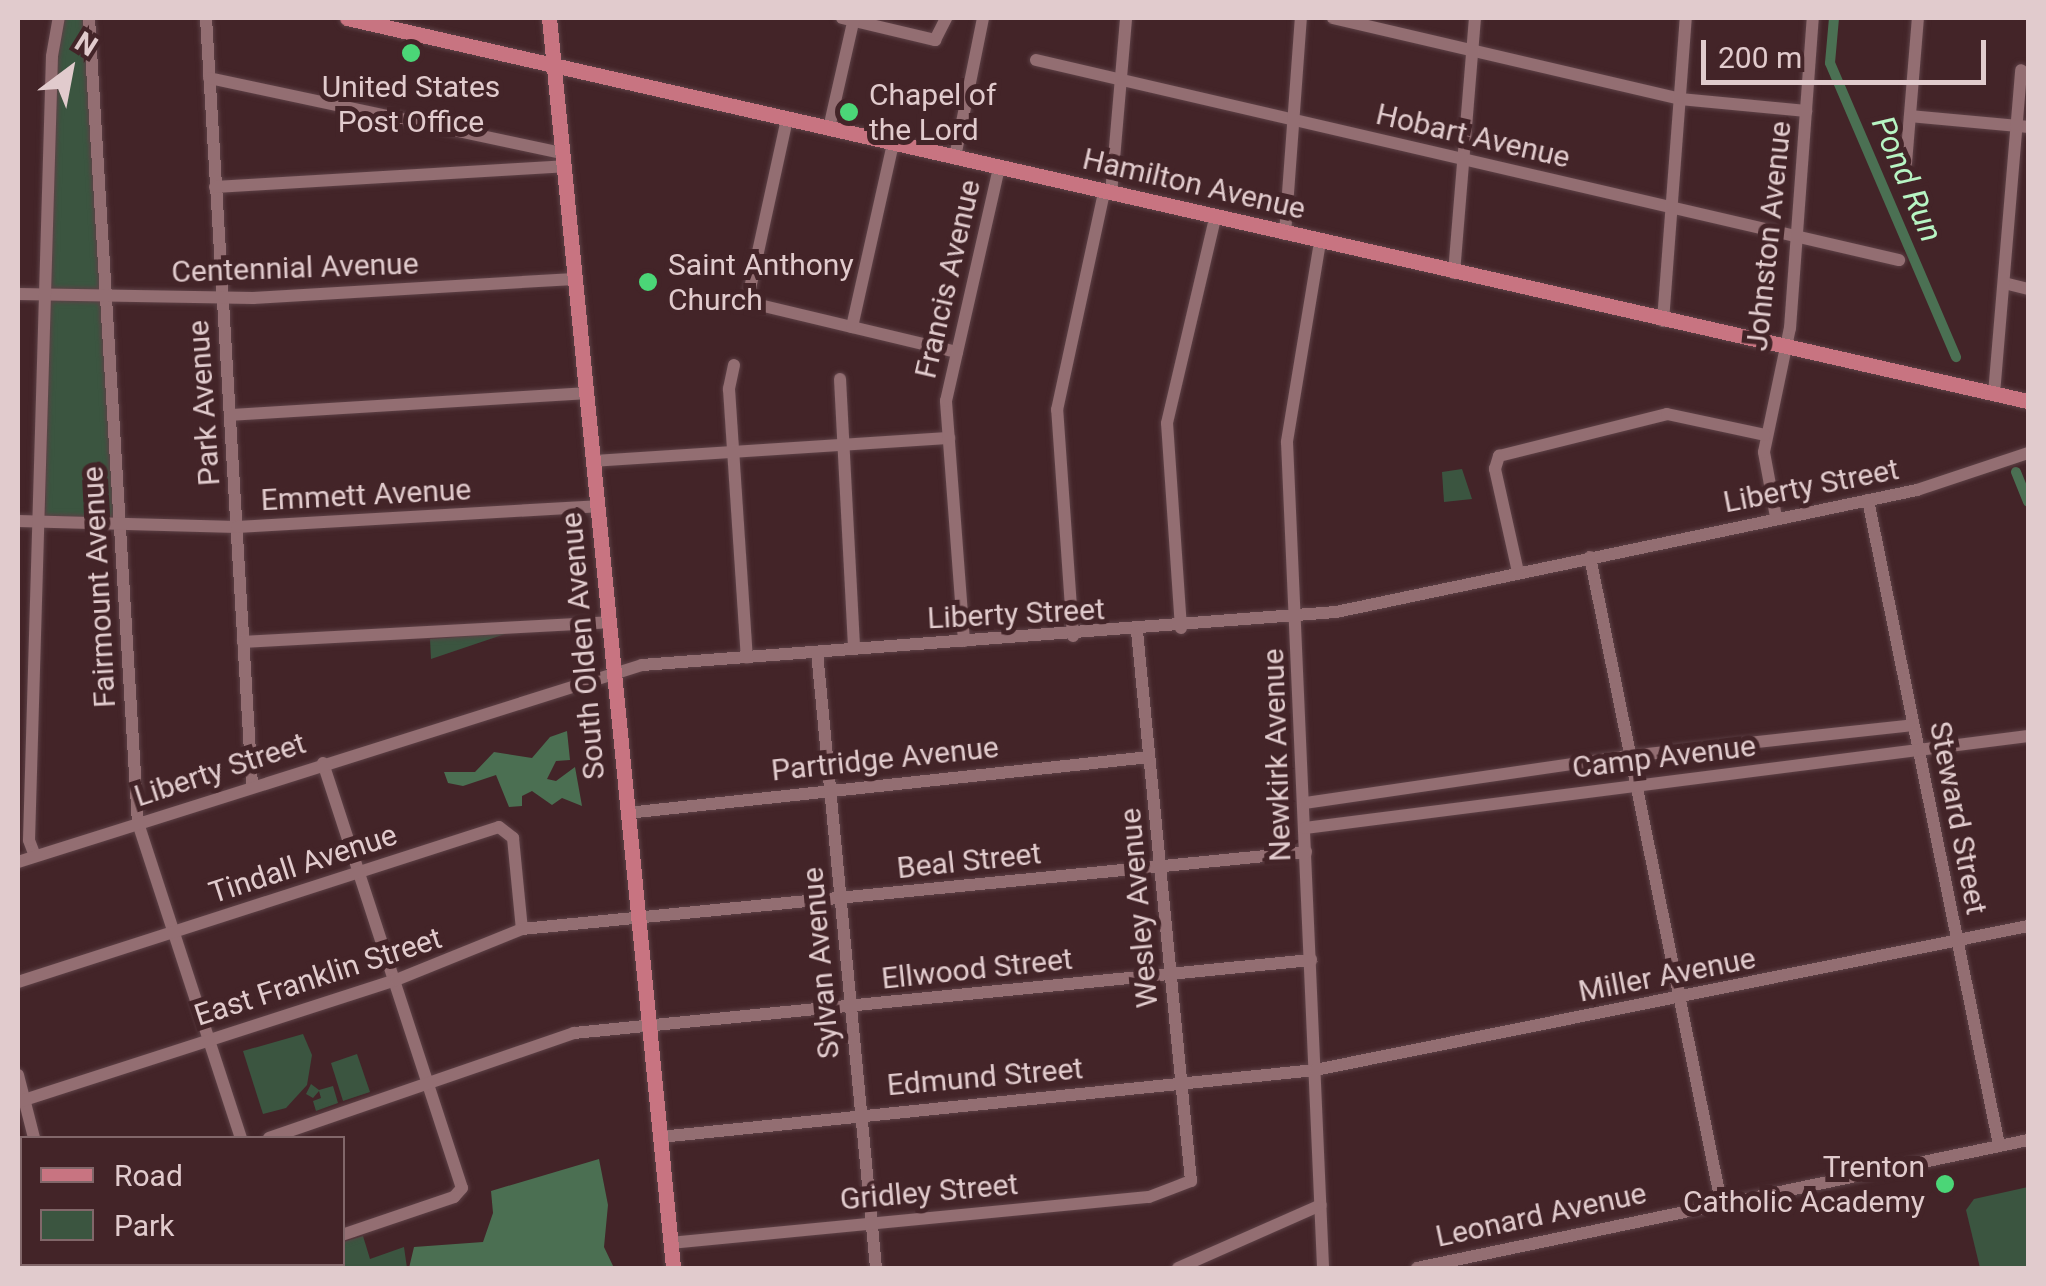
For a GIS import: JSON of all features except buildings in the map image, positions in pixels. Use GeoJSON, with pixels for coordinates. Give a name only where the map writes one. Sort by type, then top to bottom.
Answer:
{"type":"FeatureCollection","features":[{"type":"Feature","properties":{"kind":"main road","name":"Hamilton Avenue"},"geometry":{"type":"LineString","coordinates":[[347,18],[412,25],[554,66],[1663,321],[2028,400]]}},
{"type":"Feature","properties":{"kind":"main road","name":"South Olden Avenue"},"geometry":{"type":"LineString","coordinates":[[549,18],[673,1268]]}},
{"type":"Feature","properties":{"kind":"street"},"geometry":{"type":"LineString","coordinates":[[35,856],[29,840],[52,56],[59,18]]}},
{"type":"Feature","properties":{"kind":"street","name":"Fairmount Avenue"},"geometry":{"type":"LineString","coordinates":[[89,18],[138,823],[240,1136]]}},
{"type":"Feature","properties":{"kind":"street","name":"Park Avenue"},"geometry":{"type":"LineString","coordinates":[[206,18],[252,786]]}},
{"type":"Feature","properties":{"kind":"street"},"geometry":{"type":"LineString","coordinates":[[828,128],[850,18],[935,40],[942,34],[946,18]]}},
{"type":"Feature","properties":{"kind":"street"},"geometry":{"type":"LineString","coordinates":[[956,157],[983,18]]}},
{"type":"Feature","properties":{"kind":"street"},"geometry":{"type":"LineString","coordinates":[[1073,636],[1057,410],[1108,193],[1126,18]]}},
{"type":"Feature","properties":{"kind":"street"},"geometry":{"type":"LineString","coordinates":[[1285,234],[1302,18]]}},
{"type":"Feature","properties":{"kind":"street"},"geometry":{"type":"LineString","coordinates":[[1333,18],[1680,99],[1806,111]]}},
{"type":"Feature","properties":{"kind":"street"},"geometry":{"type":"LineString","coordinates":[[1454,273],[1475,18]]}},
{"type":"Feature","properties":{"kind":"street"},"geometry":{"type":"LineString","coordinates":[[1663,321],[1686,18]]}},
{"type":"Feature","properties":{"kind":"street","name":"Johnston Avenue"},"geometry":{"type":"LineString","coordinates":[[1776,517],[1765,435],[1787,346],[1813,18]]}},
{"type":"Feature","properties":{"kind":"street"},"geometry":{"type":"LineString","coordinates":[[1906,163],[1918,18]]}},
{"type":"Feature","properties":{"kind":"street","name":"Hobart Avenue"},"geometry":{"type":"LineString","coordinates":[[1036,60],[1898,260]]}},
{"type":"Feature","properties":{"kind":"street"},"geometry":{"type":"LineString","coordinates":[[1994,394],[2022,126],[2021,70]]}},
{"type":"Feature","properties":{"kind":"street"},"geometry":{"type":"LineString","coordinates":[[209,78],[563,160]]}},
{"type":"Feature","properties":{"kind":"street"},"geometry":{"type":"LineString","coordinates":[[1910,116],[2022,126]]}},
{"type":"Feature","properties":{"kind":"street"},"geometry":{"type":"LineString","coordinates":[[787,119],[747,302],[957,352]]}},
{"type":"Feature","properties":{"kind":"street"},"geometry":{"type":"LineString","coordinates":[[852,327],[894,143]]}},
{"type":"Feature","properties":{"kind":"street"},"geometry":{"type":"LineString","coordinates":[[517,169],[524,148]]}},
{"type":"Feature","properties":{"kind":"street"},"geometry":{"type":"LineString","coordinates":[[215,187],[517,169],[563,160]]}},
{"type":"Feature","properties":{"kind":"street","name":"Francis Avenue"},"geometry":{"type":"LineString","coordinates":[[964,641],[946,402],[1000,168]]}},
{"type":"Feature","properties":{"kind":"street"},"geometry":{"type":"LineString","coordinates":[[1181,628],[1167,422],[1215,218]]}},
{"type":"Feature","properties":{"kind":"street","name":"Newkirk Avenue"},"geometry":{"type":"LineString","coordinates":[[1320,242],[1287,442],[1324,1268]]}},
{"type":"Feature","properties":{"kind":"street","name":"Centennial Avenue"},"geometry":{"type":"LineString","coordinates":[[18,294],[222,299],[574,279]]}},
{"type":"Feature","properties":{"kind":"street"},"geometry":{"type":"LineString","coordinates":[[2004,283],[2028,289]]}},
{"type":"Feature","properties":{"kind":"street"},"geometry":{"type":"LineString","coordinates":[[734,365],[733,452],[748,657]]}},
{"type":"Feature","properties":{"kind":"street"},"geometry":{"type":"LineString","coordinates":[[840,379],[840,445],[854,649]]}},
{"type":"Feature","properties":{"kind":"street"},"geometry":{"type":"LineString","coordinates":[[230,415],[586,393]]}},
{"type":"Feature","properties":{"kind":"street"},"geometry":{"type":"LineString","coordinates":[[1518,572],[1495,461],[1667,414],[1765,435]]}},
{"type":"Feature","properties":{"kind":"street"},"geometry":{"type":"LineString","coordinates":[[593,461],[949,438]]}},
{"type":"Feature","properties":{"kind":"street","name":"Liberty Street"},"geometry":{"type":"LineString","coordinates":[[18,862],[612,672],[748,657],[1296,618],[1868,500],[2002,465],[2028,452]]}},
{"type":"Feature","properties":{"kind":"street","name":"Steward Street"},"geometry":{"type":"LineString","coordinates":[[1868,500],[1999,1145]]}},
{"type":"Feature","properties":{"kind":"street","name":"Emmett Avenue"},"geometry":{"type":"LineString","coordinates":[[18,521],[237,527],[597,506]]}},
{"type":"Feature","properties":{"kind":"street"},"geometry":{"type":"LineString","coordinates":[[1590,558],[1721,1202]]}},
{"type":"Feature","properties":{"kind":"street"},"geometry":{"type":"LineString","coordinates":[[244,642],[607,622]]}},
{"type":"Feature","properties":{"kind":"street","name":"Wesley Avenue"},"geometry":{"type":"LineString","coordinates":[[1137,631],[1190,1181]]}},
{"type":"Feature","properties":{"kind":"street","name":"Sylvan Avenue"},"geometry":{"type":"LineString","coordinates":[[817,652],[876,1268]]}},
{"type":"Feature","properties":{"kind":"street","name":"Camp Avenue"},"geometry":{"type":"LineString","coordinates":[[1305,803],[1629,756],[1914,725]]}},
{"type":"Feature","properties":{"kind":"street","name":"Camp Avenue"},"geometry":{"type":"LineString","coordinates":[[1305,828],[2028,736]]}},
{"type":"Feature","properties":{"kind":"street","name":"Partridge Avenue"},"geometry":{"type":"LineString","coordinates":[[626,813],[1149,757]]}},
{"type":"Feature","properties":{"kind":"street"},"geometry":{"type":"LineString","coordinates":[[323,763],[396,980],[461,1192],[345,1234]]}},
{"type":"Feature","properties":{"kind":"street","name":"Tindall Avenue"},"geometry":{"type":"LineString","coordinates":[[18,982],[507,829],[522,929]]}},
{"type":"Feature","properties":{"kind":"street","name":"Beal Street"},"geometry":{"type":"LineString","coordinates":[[637,918],[1306,852]]}},
{"type":"Feature","properties":{"kind":"street","name":"East Franklin Street"},"geometry":{"type":"LineString","coordinates":[[21,1101],[396,980],[522,929],[637,918]]}},
{"type":"Feature","properties":{"kind":"street","name":"Miller Avenue"},"geometry":{"type":"LineString","coordinates":[[1316,1070],[2028,926]]}},
{"type":"Feature","properties":{"kind":"street","name":"Ellwood Street"},"geometry":{"type":"LineString","coordinates":[[275,1136],[430,1087],[556,1036],[1310,960]]}},
{"type":"Feature","properties":{"kind":"street","name":"Edmund Street"},"geometry":{"type":"LineString","coordinates":[[660,1136],[1316,1070]]}},
{"type":"Feature","properties":{"kind":"street"},"geometry":{"type":"LineString","coordinates":[[18,1075],[21,1101],[33,1136]]}},
{"type":"Feature","properties":{"kind":"street","name":"Leonard Avenue"},"geometry":{"type":"LineString","coordinates":[[1417,1268],[2028,1140]]}},
{"type":"Feature","properties":{"kind":"street","name":"Gridley Street"},"geometry":{"type":"LineString","coordinates":[[670,1242],[1148,1196],[1190,1181]]}},
{"type":"Feature","properties":{"kind":"street"},"geometry":{"type":"LineString","coordinates":[[1178,1268],[1321,1206]]}},
{"type":"Feature","properties":{"kind":"green space"},"geometry":{"type":"Polygon","coordinates":[[[63,18],[85,18],[116,518],[45,519],[55,49],[63,18]]]}},
{"type":"Feature","properties":{"kind":"green space"},"geometry":{"type":"Polygon","coordinates":[[[1462,469],[1472,499],[1444,502],[1442,472],[1462,469]]]}},
{"type":"Feature","properties":{"kind":"green space"},"geometry":{"type":"Polygon","coordinates":[[[508,633],[431,659],[430,639],[508,633]]]}},
{"type":"Feature","properties":{"kind":"green space"},"geometry":{"type":"Polygon","coordinates":[[[567,731],[570,760],[556,761],[547,779],[556,781],[575,767],[582,806],[562,798],[552,805],[532,791],[522,796],[522,806],[509,807],[496,775],[463,786],[448,783],[444,772],[475,772],[494,752],[532,758],[550,737],[567,731]]]}},
{"type":"Feature","properties":{"kind":"green space"},"geometry":{"type":"Polygon","coordinates":[[[303,1034],[312,1055],[307,1085],[286,1108],[263,1114],[243,1051],[303,1034]]]}},
{"type":"Feature","properties":{"kind":"green space"},"geometry":{"type":"Polygon","coordinates":[[[357,1054],[370,1092],[343,1101],[331,1063],[357,1054]]]}},
{"type":"Feature","properties":{"kind":"green space"},"geometry":{"type":"Polygon","coordinates":[[[311,1084],[319,1090],[333,1086],[338,1103],[316,1111],[313,1101],[321,1098],[319,1091],[313,1098],[306,1094],[311,1084]]]}},
{"type":"Feature","properties":{"kind":"green space"},"geometry":{"type":"Polygon","coordinates":[[[599,1159],[608,1205],[604,1247],[614,1268],[409,1268],[414,1247],[483,1242],[493,1213],[491,1191],[599,1159]]]}},
{"type":"Feature","properties":{"kind":"green space"},"geometry":{"type":"Polygon","coordinates":[[[2028,1187],[2028,1268],[1980,1268],[1966,1210],[1974,1199],[2028,1187]]]}},
{"type":"Feature","properties":{"kind":"green space"},"geometry":{"type":"Polygon","coordinates":[[[363,1236],[370,1259],[404,1247],[407,1268],[261,1268],[345,1266],[345,1241],[363,1236]]]}},
{"type":"Feature","properties":{"kind":"waterway","name":"Pond Run"},"geometry":{"type":"LineString","coordinates":[[1834,18],[1830,63],[1956,357]]}},
{"type":"Feature","properties":{"kind":"waterway","name":"Pond Run"},"geometry":{"type":"LineString","coordinates":[[2016,472],[2028,502]]}},
{"type":"Feature","properties":{"kind":"place","name":"United States Post Office"},"geometry":{"type":"Point","coordinates":[411,53]}},
{"type":"Feature","properties":{"kind":"place","name":"Chapel of the Lord"},"geometry":{"type":"Point","coordinates":[849,112]}},
{"type":"Feature","properties":{"kind":"place","name":"Saint Anthony Church"},"geometry":{"type":"Point","coordinates":[648,282]}},
{"type":"Feature","properties":{"kind":"place","name":"Trenton Catholic Academy"},"geometry":{"type":"Point","coordinates":[1945,1184]}}]}
